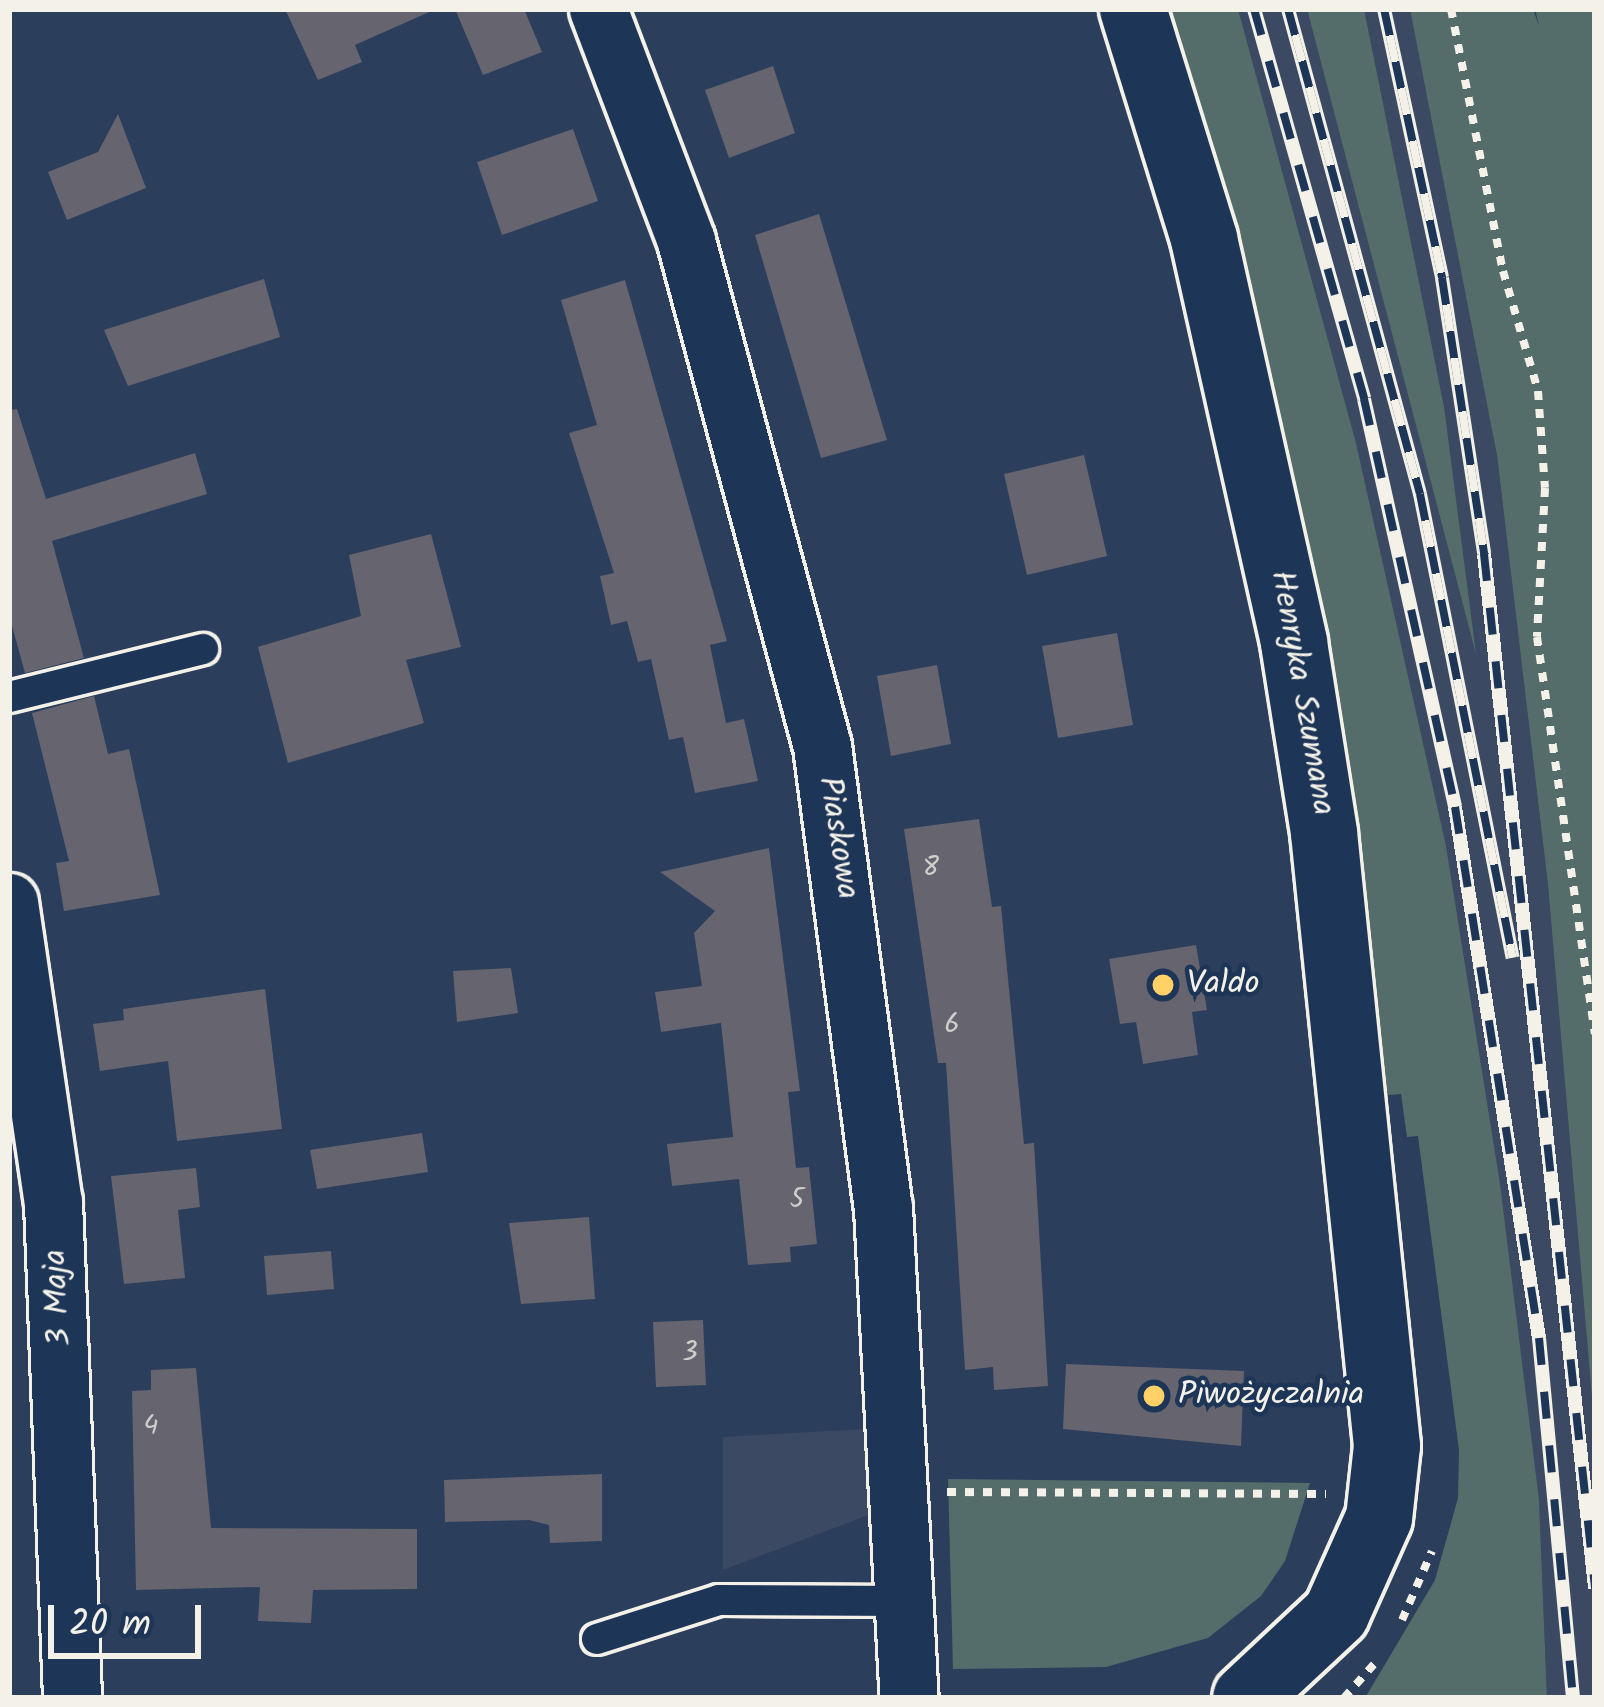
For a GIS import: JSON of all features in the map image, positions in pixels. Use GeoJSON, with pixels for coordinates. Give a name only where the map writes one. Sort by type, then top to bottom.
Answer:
{"type":"FeatureCollection","features":[{"type":"Feature","properties":{"kind":"street","name":"Piaskowa"},"geometry":{"type":"LineString","coordinates":[[598,9],[686,241],[822,746],[873,1110],[909,1698]]}},
{"type":"Feature","properties":{"kind":"street","name":"Henryka Szumana"},"geometry":{"type":"LineString","coordinates":[[1133,9],[1210,260],[1294,643],[1324,833],[1382,1394],[1387,1484],[1367,1554],[1319,1638],[1246,1698]]}},
{"type":"Feature","properties":{"kind":"street","name":"3 Maja"},"geometry":{"type":"LineString","coordinates":[[9,902],[53,1202],[72,1698]]}},
{"type":"Feature","properties":{"kind":"lane"},"geometry":{"type":"LineString","coordinates":[[9,697],[203,649]]}},
{"type":"Feature","properties":{"kind":"lane"},"geometry":{"type":"LineString","coordinates":[[596,1639],[719,1600],[906,1600]]}},
{"type":"Feature","properties":{"kind":"path"},"geometry":{"type":"LineString","coordinates":[[1450,9],[1503,271],[1538,392],[1537,637],[1595,1034]]}},
{"type":"Feature","properties":{"kind":"path"},"geometry":{"type":"LineString","coordinates":[[933,1492],[1317,1499],[1342,1484]]}},
{"type":"Feature","properties":{"kind":"shaded area"},"geometry":{"type":"Polygon","coordinates":[[[1238,9],[1307,9],[1472,636],[1443,407],[1364,9],[1410,9],[1451,184],[1497,455],[1548,885],[1595,1433],[1595,1698],[1547,1698],[1539,1500],[1446,846],[1356,443],[1238,9]]]}},
{"type":"Feature","properties":{"kind":"shaded area"},"geometry":{"type":"Polygon","coordinates":[[[866,1429],[869,1515],[723,1570],[723,1437],[866,1429]]]}},
{"type":"Feature","properties":{"kind":"green space"},"geometry":{"type":"Polygon","coordinates":[[[1157,9],[1238,9],[1356,443],[1446,846],[1500,1184],[1539,1500],[1547,1698],[1365,1698],[1435,1580],[1458,1498],[1459,1450],[1418,1136],[1407,1137],[1401,1094],[1376,1096],[1157,9]]]}},
{"type":"Feature","properties":{"kind":"green space"},"geometry":{"type":"Polygon","coordinates":[[[1307,9],[1364,9],[1444,407],[1476,654],[1307,9]]]}},
{"type":"Feature","properties":{"kind":"green space"},"geometry":{"type":"Polygon","coordinates":[[[1410,9],[1533,9],[1539,26],[1535,9],[1595,9],[1595,1433],[1548,885],[1497,455],[1410,9]]]}},
{"type":"Feature","properties":{"kind":"green space"},"geometry":{"type":"Polygon","coordinates":[[[948,1479],[1310,1483],[1285,1561],[1261,1596],[1208,1638],[1106,1667],[953,1669],[948,1479]]]}},
{"type":"Feature","properties":{"kind":"building"},"geometry":{"type":"Polygon","coordinates":[[[285,9],[436,9],[355,45],[362,62],[318,80],[285,9]]]}},
{"type":"Feature","properties":{"kind":"building"},"geometry":{"type":"Polygon","coordinates":[[[455,9],[524,9],[542,52],[483,75],[455,9]]]}},
{"type":"Feature","properties":{"kind":"building"},"geometry":{"type":"Polygon","coordinates":[[[773,66],[795,133],[729,158],[705,90],[773,66]]]}},
{"type":"Feature","properties":{"kind":"building"},"geometry":{"type":"Polygon","coordinates":[[[118,114],[146,188],[67,220],[48,172],[98,152],[118,114]]]}},
{"type":"Feature","properties":{"kind":"building"},"geometry":{"type":"Polygon","coordinates":[[[573,129],[598,201],[502,235],[477,162],[573,129]]]}},
{"type":"Feature","properties":{"kind":"building"},"geometry":{"type":"Polygon","coordinates":[[[819,214],[887,440],[821,458],[755,235],[819,214]]]}},
{"type":"Feature","properties":{"kind":"building"},"geometry":{"type":"Polygon","coordinates":[[[264,279],[280,337],[128,386],[104,330],[264,279]]]}},
{"type":"Feature","properties":{"kind":"building"},"geometry":{"type":"Polygon","coordinates":[[[625,280],[727,641],[710,645],[726,723],[744,719],[758,781],[695,793],[683,737],[669,740],[651,659],[638,662],[627,621],[611,625],[600,576],[614,573],[569,433],[597,425],[561,300],[625,280]]]}},
{"type":"Feature","properties":{"kind":"building"},"geometry":{"type":"Polygon","coordinates":[[[17,409],[46,499],[195,453],[207,494],[52,541],[84,658],[25,673],[9,615],[9,410],[17,409]]]}},
{"type":"Feature","properties":{"kind":"building"},"geometry":{"type":"Polygon","coordinates":[[[1084,455],[1107,556],[1027,575],[1004,474],[1084,455]]]}},
{"type":"Feature","properties":{"kind":"building"},"geometry":{"type":"Polygon","coordinates":[[[431,534],[461,647],[406,660],[424,723],[288,763],[258,647],[361,616],[349,555],[431,534]]]}},
{"type":"Feature","properties":{"kind":"building"},"geometry":{"type":"Polygon","coordinates":[[[1117,633],[1133,725],[1058,738],[1042,646],[1117,633]]]}},
{"type":"Feature","properties":{"kind":"building"},"geometry":{"type":"Polygon","coordinates":[[[937,665],[951,744],[891,756],[877,676],[937,665]]]}},
{"type":"Feature","properties":{"kind":"building"},"geometry":{"type":"Polygon","coordinates":[[[94,696],[108,754],[129,749],[160,895],[64,911],[56,863],[69,861],[32,713],[94,696]]]}},
{"type":"Feature","properties":{"kind":"building"},"geometry":{"type":"Polygon","coordinates":[[[979,819],[992,907],[1001,906],[1024,1144],[1034,1143],[1048,1386],[994,1390],[993,1367],[965,1370],[946,1063],[938,1063],[904,829],[979,819]]]}},
{"type":"Feature","properties":{"kind":"building"},"geometry":{"type":"Polygon","coordinates":[[[769,848],[800,1091],[788,1092],[796,1168],[809,1167],[817,1244],[790,1247],[791,1262],[748,1265],[739,1179],[672,1186],[667,1144],[733,1137],[721,1023],[661,1032],[655,992],[702,986],[694,933],[715,911],[660,872],[769,848]]]}},
{"type":"Feature","properties":{"kind":"building"},"geometry":{"type":"Polygon","coordinates":[[[1196,945],[1207,1010],[1192,1012],[1198,1055],[1143,1064],[1136,1022],[1120,1024],[1109,959],[1196,945]]]}},
{"type":"Feature","properties":{"kind":"building"},"geometry":{"type":"Polygon","coordinates":[[[511,968],[518,1013],[457,1022],[453,971],[511,968]]]}},
{"type":"Feature","properties":{"kind":"building"},"geometry":{"type":"Polygon","coordinates":[[[265,989],[282,1129],[177,1141],[168,1061],[100,1071],[93,1024],[124,1020],[123,1009],[265,989]]]}},
{"type":"Feature","properties":{"kind":"building"},"geometry":{"type":"Polygon","coordinates":[[[422,1133],[428,1172],[317,1189],[310,1150],[422,1133]]]}},
{"type":"Feature","properties":{"kind":"building"},"geometry":{"type":"Polygon","coordinates":[[[196,1168],[200,1207],[178,1210],[185,1278],[124,1284],[111,1176],[196,1168]]]}},
{"type":"Feature","properties":{"kind":"building"},"geometry":{"type":"Polygon","coordinates":[[[589,1217],[595,1299],[521,1304],[509,1223],[589,1217]]]}},
{"type":"Feature","properties":{"kind":"building"},"geometry":{"type":"Polygon","coordinates":[[[331,1251],[334,1289],[267,1295],[264,1256],[331,1251]]]}},
{"type":"Feature","properties":{"kind":"building"},"geometry":{"type":"Polygon","coordinates":[[[703,1320],[706,1385],[656,1387],[653,1322],[703,1320]]]}},
{"type":"Feature","properties":{"kind":"building","name":"Piwożyczalnia"},"geometry":{"type":"Polygon","coordinates":[[[1066,1364],[1244,1371],[1241,1446],[1063,1429],[1066,1364]]]}},
{"type":"Feature","properties":{"kind":"building"},"geometry":{"type":"Polygon","coordinates":[[[196,1368],[211,1528],[417,1529],[417,1589],[313,1590],[311,1623],[258,1621],[260,1587],[136,1590],[132,1391],[151,1390],[151,1370],[196,1368]]]}},
{"type":"Feature","properties":{"kind":"building"},"geometry":{"type":"Polygon","coordinates":[[[602,1474],[602,1541],[550,1543],[549,1525],[529,1520],[445,1522],[444,1480],[602,1474]]]}},
{"type":"Feature","properties":{"kind":"railway"},"geometry":{"type":"LineString","coordinates":[[1254,9],[1364,399],[1455,807],[1539,1338],[1573,1698]]}},
{"type":"Feature","properties":{"kind":"railway"},"geometry":{"type":"LineString","coordinates":[[1288,9],[1420,494],[1513,958]]}},
{"type":"Feature","properties":{"kind":"railway"},"geometry":{"type":"LineString","coordinates":[[1384,9],[1442,278],[1484,554],[1595,1588]]}},
{"type":"Feature","properties":{"kind":"place","name":"Valdo"},"geometry":{"type":"Point","coordinates":[1163,985]}},
{"type":"Feature","properties":{"kind":"place","name":"Piwożyczalnia"},"geometry":{"type":"Point","coordinates":[1154,1396]}}]}
